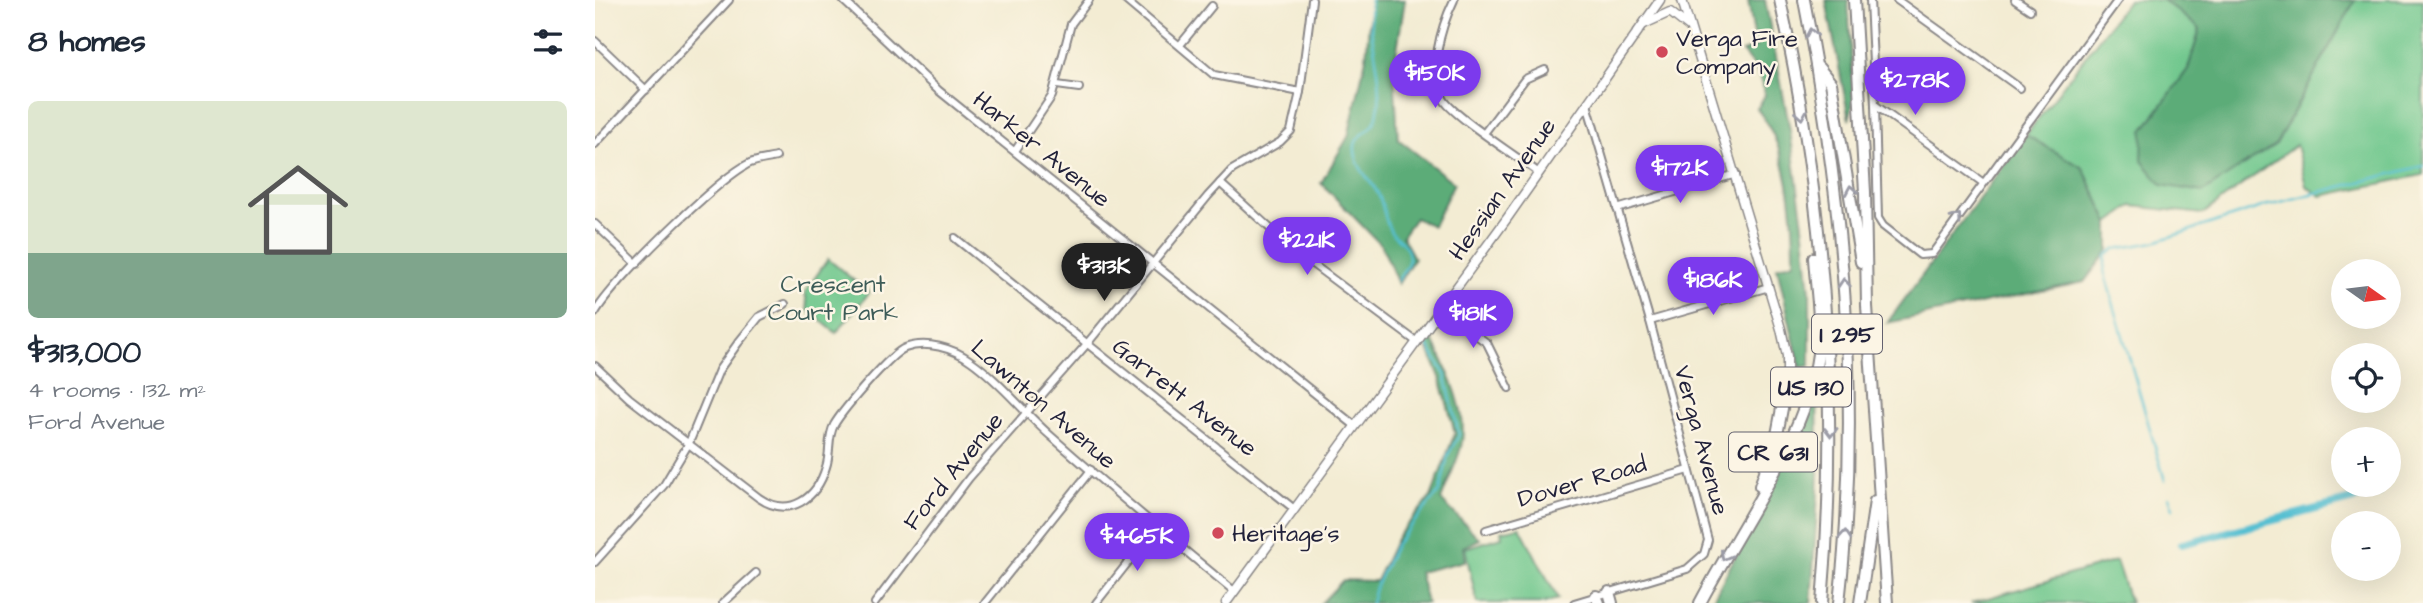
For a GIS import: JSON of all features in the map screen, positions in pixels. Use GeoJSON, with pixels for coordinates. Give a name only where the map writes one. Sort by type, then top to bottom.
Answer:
{"type":"FeatureCollection","features":[{"type":"Feature","properties":{"kind":"highway","name":"I 295"},"geometry":{"type":"LineString","coordinates":[[1780,0],[1800,106],[1826,302],[1831,435],[1822,603]]}},
{"type":"Feature","properties":{"kind":"highway","name":"I 295"},"geometry":{"type":"LineString","coordinates":[[1804,0],[1817,66],[1836,195],[1847,328],[1849,476],[1839,603]]}},
{"type":"Feature","properties":{"kind":"highway"},"geometry":{"type":"LineString","coordinates":[[1854,0],[1865,192],[1867,306]]}},
{"type":"Feature","properties":{"kind":"highway","name":"US 130"},"geometry":{"type":"LineString","coordinates":[[1817,66],[1831,83],[1854,208],[1867,306],[1888,603]]}},
{"type":"Feature","properties":{"kind":"highway","name":"US 130"},"geometry":{"type":"LineString","coordinates":[[1700,600],[1790,442],[1814,377],[1819,343],[1814,258],[1819,242]]}},
{"type":"Feature","properties":{"kind":"highway","name":"CR 631"},"geometry":{"type":"LineString","coordinates":[[1747,518],[1774,450],[1787,382]]}},
{"type":"Feature","properties":{"kind":"highway"},"geometry":{"type":"LineString","coordinates":[[1860,603],[1873,523],[1877,467]]}},
{"type":"Feature","properties":{"kind":"main road","name":"Hessian Avenue"},"geometry":{"type":"LineString","coordinates":[[1226,603],[1539,173],[1586,102],[1660,0]]}},
{"type":"Feature","properties":{"kind":"main road","name":"CR 631"},"geometry":{"type":"LineString","coordinates":[[1682,0],[1769,287],[1785,346],[1787,382]]}},
{"type":"Feature","properties":{"kind":"main road"},"geometry":{"type":"LineString","coordinates":[[1641,25],[1670,12],[1691,28]]}},
{"type":"Feature","properties":{"kind":"street"},"geometry":{"type":"LineString","coordinates":[[595,144],[729,0]]}},
{"type":"Feature","properties":{"kind":"street","name":"Harker Avenue"},"geometry":{"type":"LineString","coordinates":[[843,0],[939,90],[1153,266],[1355,425]]}},
{"type":"Feature","properties":{"kind":"street"},"geometry":{"type":"LineString","coordinates":[[1016,151],[1057,85],[1059,61],[1071,24],[1089,0]]}},
{"type":"Feature","properties":{"kind":"street"},"geometry":{"type":"LineString","coordinates":[[1125,0],[1214,75],[1300,92]]}},
{"type":"Feature","properties":{"kind":"street","name":"Ford Avenue"},"geometry":{"type":"LineString","coordinates":[[874,603],[969,478],[1025,411],[1086,345],[1220,183],[1232,170],[1287,136],[1293,124],[1300,92],[1312,0]]}},
{"type":"Feature","properties":{"kind":"street"},"geometry":{"type":"LineString","coordinates":[[1454,0],[1438,55],[1437,83],[1449,105],[1539,173]]}},
{"type":"Feature","properties":{"kind":"street"},"geometry":{"type":"LineString","coordinates":[[1870,0],[1878,218],[1883,226],[1920,255],[1932,254],[1982,181],[2118,0]]}},
{"type":"Feature","properties":{"kind":"street"},"geometry":{"type":"LineString","coordinates":[[1897,0],[2020,88]]}},
{"type":"Feature","properties":{"kind":"street"},"geometry":{"type":"LineString","coordinates":[[2015,0],[2030,10]]}},
{"type":"Feature","properties":{"kind":"street"},"geometry":{"type":"LineString","coordinates":[[1180,46],[1212,6]]}},
{"type":"Feature","properties":{"kind":"street"},"geometry":{"type":"LineString","coordinates":[[595,41],[646,90]]}},
{"type":"Feature","properties":{"kind":"street"},"geometry":{"type":"LineString","coordinates":[[1485,132],[1525,79],[1545,70]]}},
{"type":"Feature","properties":{"kind":"street"},"geometry":{"type":"LineString","coordinates":[[1057,85],[1079,89]]}},
{"type":"Feature","properties":{"kind":"street","name":"Verga Avenue"},"geometry":{"type":"LineString","coordinates":[[1586,102],[1650,321],[1707,532],[1707,546],[1697,563],[1610,598]]}},
{"type":"Feature","properties":{"kind":"street"},"geometry":{"type":"LineString","coordinates":[[1875,105],[1982,181]]}},
{"type":"Feature","properties":{"kind":"street"},"geometry":{"type":"LineString","coordinates":[[595,313],[637,264],[704,198],[750,163],[776,157]]}},
{"type":"Feature","properties":{"kind":"street"},"geometry":{"type":"LineString","coordinates":[[1617,209],[1736,174]]}},
{"type":"Feature","properties":{"kind":"street"},"geometry":{"type":"LineString","coordinates":[[1220,183],[1295,251],[1417,342]]}},
{"type":"Feature","properties":{"kind":"street"},"geometry":{"type":"LineString","coordinates":[[595,224],[637,264]]}},
{"type":"Feature","properties":{"kind":"street","name":"Garrett Avenue"},"geometry":{"type":"LineString","coordinates":[[955,238],[1293,508]]}},
{"type":"Feature","properties":{"kind":"street"},"geometry":{"type":"LineString","coordinates":[[1650,321],[1769,287]]}},
{"type":"Feature","properties":{"kind":"street"},"geometry":{"type":"LineString","coordinates":[[595,562],[654,499],[689,443],[719,370],[738,343],[759,317],[785,304]]}},
{"type":"Feature","properties":{"kind":"street"},"geometry":{"type":"LineString","coordinates":[[1441,309],[1487,343],[1509,388]]}},
{"type":"Feature","properties":{"kind":"street","name":"Lawnton Avenue"},"geometry":{"type":"LineString","coordinates":[[595,366],[629,398],[767,504],[785,507],[803,502],[816,489],[824,472],[830,436],[838,419],[893,356],[909,346],[937,346],[963,356],[1156,527],[1234,591]]}},
{"type":"Feature","properties":{"kind":"street"},"geometry":{"type":"LineString","coordinates":[[985,603],[1091,470]]}},
{"type":"Feature","properties":{"kind":"street","name":"Dover Road"},"geometry":{"type":"LineString","coordinates":[[1486,530],[1689,470]]}},
{"type":"Feature","properties":{"kind":"street"},"geometry":{"type":"LineString","coordinates":[[1096,603],[1156,527]]}},
{"type":"Feature","properties":{"kind":"street"},"geometry":{"type":"LineString","coordinates":[[723,603],[756,573]]}},
{"type":"Feature","properties":{"kind":"street"},"geometry":{"type":"LineString","coordinates":[[1574,603],[1610,598]]}},
{"type":"Feature","properties":{"kind":"green space"},"geometry":{"type":"Polygon","coordinates":[[[1371,0],[1405,0],[1394,68],[1398,139],[1454,183],[1433,226],[1415,218],[1402,236],[1414,258],[1398,284],[1382,246],[1321,183],[1348,137],[1366,58],[1371,0]]]}},
{"type":"Feature","properties":{"kind":"green space"},"geometry":{"type":"Polygon","coordinates":[[[1748,0],[1765,0],[1790,130],[1810,291],[1810,366],[1800,367],[1777,267],[1794,262],[1791,202],[1783,161],[1768,124],[1757,109],[1765,95],[1758,72],[1742,52],[1756,47],[1748,0]]]}},
{"type":"Feature","properties":{"kind":"green space"},"geometry":{"type":"Polygon","coordinates":[[[1826,0],[1848,0],[1854,101],[1849,119],[1826,0]]]}},
{"type":"Feature","properties":{"kind":"green space"},"geometry":{"type":"Polygon","coordinates":[[[2128,0],[2163,0],[2200,29],[2188,69],[2143,131],[2276,144],[2355,0],[2423,0],[2423,175],[2321,196],[2306,186],[2296,145],[2203,214],[2132,206],[2109,223],[2083,168],[2026,135],[2128,0]]]}},
{"type":"Feature","properties":{"kind":"green space"},"geometry":{"type":"Polygon","coordinates":[[[2163,0],[2355,0],[2276,144],[2203,192],[2162,185],[2142,161],[2143,131],[2188,69],[2200,29],[2163,0]]]}},
{"type":"Feature","properties":{"kind":"green space"},"geometry":{"type":"Polygon","coordinates":[[[2026,135],[2083,168],[2109,223],[2109,250],[2084,282],[1887,323],[2026,135]]]}},
{"type":"Feature","properties":{"kind":"green space","name":"Crescent Court Park"},"geometry":{"type":"Polygon","coordinates":[[[828,259],[869,293],[836,333],[808,310],[805,292],[828,259]]]}},
{"type":"Feature","properties":{"kind":"green space"},"geometry":{"type":"Polygon","coordinates":[[[1431,336],[1455,390],[1463,433],[1457,460],[1441,500],[1480,539],[1463,547],[1465,561],[1419,572],[1427,603],[1321,603],[1343,580],[1376,581],[1397,537],[1431,497],[1455,433],[1440,377],[1425,342],[1431,336]]]}},
{"type":"Feature","properties":{"kind":"green space"},"geometry":{"type":"Polygon","coordinates":[[[1817,400],[1819,476],[1811,603],[1711,603],[1817,400]]]}},
{"type":"Feature","properties":{"kind":"green space"},"geometry":{"type":"Polygon","coordinates":[[[1520,527],[1558,599],[1544,603],[1477,603],[1465,548],[1502,537],[1501,531],[1520,527]]]}},
{"type":"Feature","properties":{"kind":"green space"},"geometry":{"type":"Polygon","coordinates":[[[2116,561],[2130,603],[1971,603],[2116,561]]]}},
{"type":"Feature","properties":{"kind":"waterway"},"geometry":{"type":"LineString","coordinates":[[1371,0],[1371,29],[1380,87],[1379,101],[1374,123],[1358,139],[1355,151],[1359,165],[1379,196],[1391,232],[1408,253],[1408,264],[1398,281]]}},
{"type":"Feature","properties":{"kind":"waterway"},"geometry":{"type":"LineString","coordinates":[[2165,481],[2104,271],[2106,256],[2115,249],[2154,242],[2268,205],[2423,166]]}},
{"type":"Feature","properties":{"kind":"waterway"},"geometry":{"type":"LineString","coordinates":[[1371,603],[1395,545],[1440,491],[1448,455],[1459,435],[1445,374],[1427,344]]}},
{"type":"Feature","properties":{"kind":"waterway"},"geometry":{"type":"LineString","coordinates":[[2169,497],[2173,508]]}},
{"type":"Feature","properties":{"kind":"waterway"},"geometry":{"type":"LineString","coordinates":[[2182,544],[2363,497]]}},
{"type":"Feature","properties":{"kind":"place","name":"Verga Fire Company"},"geometry":{"type":"Point","coordinates":[1662,52]}},
{"type":"Feature","properties":{"kind":"place","name":"Heritage's"},"geometry":{"type":"Point","coordinates":[1218,533]}}]}
